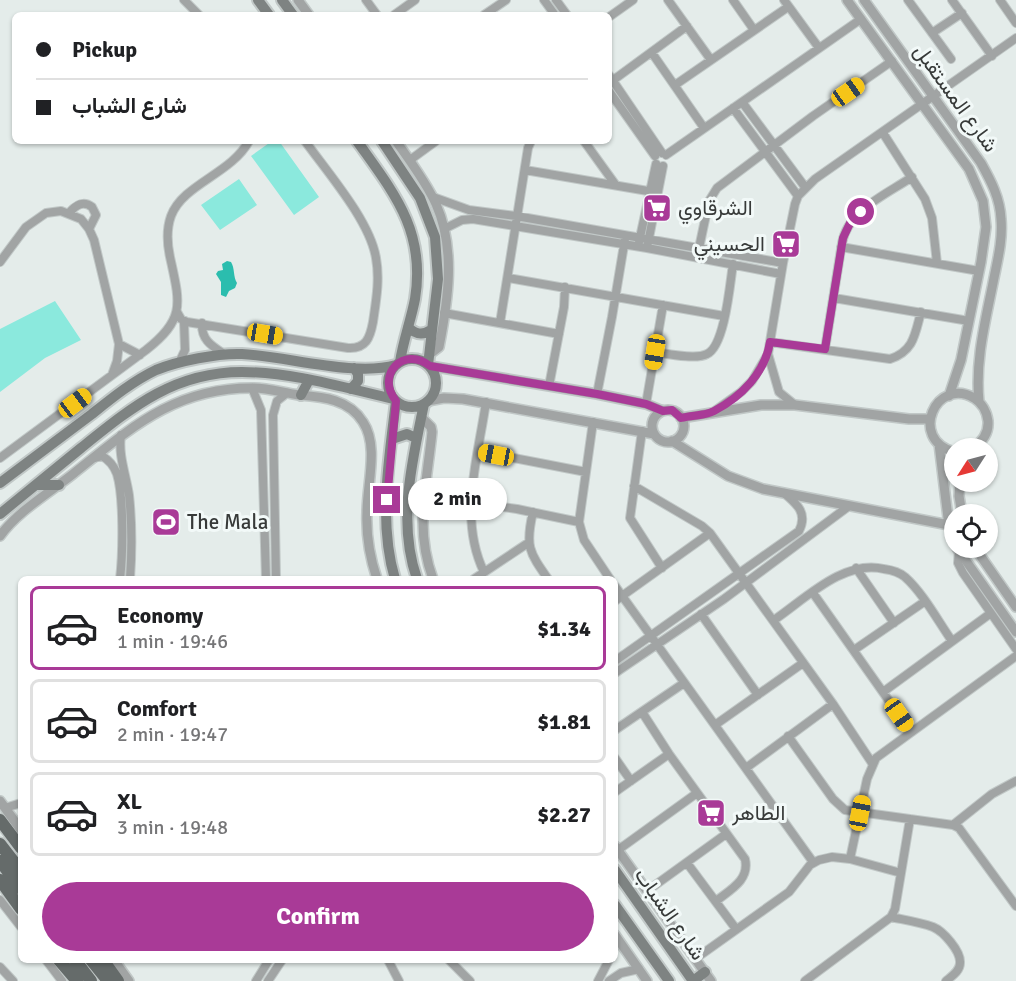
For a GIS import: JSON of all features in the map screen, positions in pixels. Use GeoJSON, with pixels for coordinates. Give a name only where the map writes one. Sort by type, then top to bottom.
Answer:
{"type":"FeatureCollection","features":[{"type":"Feature","properties":{"kind":"main road"},"geometry":{"type":"LineString","coordinates":[[359,144],[387,183],[407,218],[417,256],[414,300],[408,327],[398,363],[390,374],[388,384],[395,400],[387,485],[387,521],[394,576]]}},
{"type":"Feature","properties":{"kind":"main road"},"geometry":{"type":"LineString","coordinates":[[384,144],[426,210],[437,251],[438,279],[429,362],[436,383],[434,393],[426,403],[421,417],[407,497],[411,556],[416,576]]}},
{"type":"Feature","properties":{"kind":"main road"},"geometry":{"type":"LineString","coordinates":[[387,183],[404,172]]}},
{"type":"Feature","properties":{"kind":"main road"},"geometry":{"type":"LineString","coordinates":[[408,327],[416,333],[426,333],[431,330]]}},
{"type":"Feature","properties":{"kind":"main road"},"geometry":{"type":"LineString","coordinates":[[0,483],[113,397],[157,370],[179,363],[224,354],[277,357],[354,368],[378,368],[415,359],[429,362]]}},
{"type":"Feature","properties":{"kind":"main road"},"geometry":{"type":"LineString","coordinates":[[351,390],[357,385],[358,378],[354,368]]}},
{"type":"Feature","properties":{"kind":"main road"},"geometry":{"type":"LineString","coordinates":[[0,514],[124,413],[163,389],[205,375],[243,372],[309,380],[395,400],[410,407],[426,403]]}},
{"type":"Feature","properties":{"kind":"main road"},"geometry":{"type":"LineString","coordinates":[[301,395],[309,380]]}},
{"type":"Feature","properties":{"kind":"main road"},"geometry":{"type":"LineString","coordinates":[[392,438],[407,434],[416,438]]}},
{"type":"Feature","properties":{"kind":"main road"},"geometry":{"type":"LineString","coordinates":[[36,485],[59,485]]}},
{"type":"Feature","properties":{"kind":"main road"},"geometry":{"type":"LineString","coordinates":[[0,820],[18,844]]}},
{"type":"Feature","properties":{"kind":"main road"},"geometry":{"type":"LineString","coordinates":[[0,844],[18,867]]}},
{"type":"Feature","properties":{"kind":"main road"},"geometry":{"type":"LineString","coordinates":[[0,861],[18,885]]}},
{"type":"Feature","properties":{"kind":"main road","name":"شارع الشباب"},"geometry":{"type":"LineString","coordinates":[[618,874],[693,981]]}},
{"type":"Feature","properties":{"kind":"main road"},"geometry":{"type":"LineString","coordinates":[[0,880],[18,905]]}},
{"type":"Feature","properties":{"kind":"main road","name":"شارع الشباب"},"geometry":{"type":"LineString","coordinates":[[618,909],[669,981]]}},
{"type":"Feature","properties":{"kind":"main road"},"geometry":{"type":"LineString","coordinates":[[62,963],[77,981]]}},
{"type":"Feature","properties":{"kind":"main road"},"geometry":{"type":"LineString","coordinates":[[77,963],[91,981]]}},
{"type":"Feature","properties":{"kind":"main road"},"geometry":{"type":"LineString","coordinates":[[93,963],[108,981]]}},
{"type":"Feature","properties":{"kind":"main road"},"geometry":{"type":"LineString","coordinates":[[105,963],[118,981]]}},
{"type":"Feature","properties":{"kind":"main road"},"geometry":{"type":"LineString","coordinates":[[693,981],[708,977]]}},
{"type":"Feature","properties":{"kind":"street"},"geometry":{"type":"LineString","coordinates":[[184,0],[196,12]]}},
{"type":"Feature","properties":{"kind":"street"},"geometry":{"type":"LineString","coordinates":[[398,12],[415,0]]}},
{"type":"Feature","properties":{"kind":"street"},"geometry":{"type":"LineString","coordinates":[[488,12],[506,0]]}},
{"type":"Feature","properties":{"kind":"street"},"geometry":{"type":"LineString","coordinates":[[612,15],[633,0]]}},
{"type":"Feature","properties":{"kind":"street"},"geometry":{"type":"LineString","coordinates":[[668,0],[711,60]]}},
{"type":"Feature","properties":{"kind":"street"},"geometry":{"type":"LineString","coordinates":[[733,0],[754,30]]}},
{"type":"Feature","properties":{"kind":"street","name":"شارع المستقبل"},"geometry":{"type":"LineString","coordinates":[[847,0],[969,169],[983,201],[986,227],[979,271],[962,360],[949,396]]}},
{"type":"Feature","properties":{"kind":"street","name":"شارع المستقبل"},"geometry":{"type":"LineString","coordinates":[[864,0],[981,163],[990,178],[999,205],[1002,230],[979,357],[979,402],[986,413],[988,426],[983,438]]}},
{"type":"Feature","properties":{"kind":"street"},"geometry":{"type":"LineString","coordinates":[[952,0],[992,56]]}},
{"type":"Feature","properties":{"kind":"street"},"geometry":{"type":"LineString","coordinates":[[1000,0],[1016,23]]}},
{"type":"Feature","properties":{"kind":"street"},"geometry":{"type":"LineString","coordinates":[[910,1],[951,59]]}},
{"type":"Feature","properties":{"kind":"street"},"geometry":{"type":"LineString","coordinates":[[675,85],[754,30],[786,3],[819,48]]}},
{"type":"Feature","properties":{"kind":"street"},"geometry":{"type":"LineString","coordinates":[[932,33],[962,13]]}},
{"type":"Feature","properties":{"kind":"street"},"geometry":{"type":"LineString","coordinates":[[638,246],[648,191],[660,159],[861,19]]}},
{"type":"Feature","properties":{"kind":"street"},"geometry":{"type":"LineString","coordinates":[[612,77],[652,53],[687,26]]}},
{"type":"Feature","properties":{"kind":"street"},"geometry":{"type":"LineString","coordinates":[[712,412],[741,392],[752,381],[768,354],[783,263],[798,196],[805,187],[1016,38]]}},
{"type":"Feature","properties":{"kind":"street"},"geometry":{"type":"LineString","coordinates":[[652,53],[704,128]]}},
{"type":"Feature","properties":{"kind":"street"},"geometry":{"type":"LineString","coordinates":[[699,248],[707,207],[713,192],[722,183],[892,62]]}},
{"type":"Feature","properties":{"kind":"street"},"geometry":{"type":"LineString","coordinates":[[612,80],[660,159],[648,243]]}},
{"type":"Feature","properties":{"kind":"street"},"geometry":{"type":"LineString","coordinates":[[612,95],[660,159]]}},
{"type":"Feature","properties":{"kind":"street"},"geometry":{"type":"LineString","coordinates":[[742,102],[805,187]]}},
{"type":"Feature","properties":{"kind":"street"},"geometry":{"type":"LineString","coordinates":[[733,108],[798,196]]}},
{"type":"Feature","properties":{"kind":"street"},"geometry":{"type":"LineString","coordinates":[[883,133],[930,209],[937,263]]}},
{"type":"Feature","properties":{"kind":"street"},"geometry":{"type":"LineString","coordinates":[[0,458],[140,355],[168,330],[177,312],[178,299],[167,240],[171,217],[183,197],[228,166],[246,144]]}},
{"type":"Feature","properties":{"kind":"street"},"geometry":{"type":"LineString","coordinates":[[184,322],[354,348],[365,344],[369,339],[378,284],[373,243],[354,210],[307,144]]}},
{"type":"Feature","properties":{"kind":"street"},"geometry":{"type":"LineString","coordinates":[[398,144],[433,197],[444,229],[449,274],[439,348],[429,362],[597,394],[646,404],[663,411],[676,412],[684,426],[682,433],[672,441]]}},
{"type":"Feature","properties":{"kind":"street"},"geometry":{"type":"LineString","coordinates":[[410,160],[432,144]]}},
{"type":"Feature","properties":{"kind":"street"},"geometry":{"type":"LineString","coordinates":[[500,323],[530,144]]}},
{"type":"Feature","properties":{"kind":"street"},"geometry":{"type":"LineString","coordinates":[[586,144],[615,184]]}},
{"type":"Feature","properties":{"kind":"street"},"geometry":{"type":"LineString","coordinates":[[525,170],[648,191]]}},
{"type":"Feature","properties":{"kind":"street"},"geometry":{"type":"LineString","coordinates":[[825,349],[844,232],[851,221],[869,206],[912,177]]}},
{"type":"Feature","properties":{"kind":"street"},"geometry":{"type":"LineString","coordinates":[[433,197],[469,210],[516,216],[625,240],[638,246],[648,243],[699,248],[783,263]]}},
{"type":"Feature","properties":{"kind":"street"},"geometry":{"type":"LineString","coordinates":[[69,213],[80,204],[92,207],[96,215],[89,229]]}},
{"type":"Feature","properties":{"kind":"street"},"geometry":{"type":"LineString","coordinates":[[0,262],[26,227],[39,217],[54,211],[69,213],[81,219],[94,240],[119,344],[112,376]]}},
{"type":"Feature","properties":{"kind":"street"},"geometry":{"type":"LineString","coordinates":[[444,229],[462,220],[473,219],[625,240],[639,237],[648,243],[781,274]]}},
{"type":"Feature","properties":{"kind":"street"},"geometry":{"type":"LineString","coordinates":[[597,394],[625,240]]}},
{"type":"Feature","properties":{"kind":"street"},"geometry":{"type":"LineString","coordinates":[[841,247],[979,271]]}},
{"type":"Feature","properties":{"kind":"street"},"geometry":{"type":"LineString","coordinates":[[655,352],[691,356],[706,355],[716,346],[733,264]]}},
{"type":"Feature","properties":{"kind":"street"},"geometry":{"type":"LineString","coordinates":[[508,279],[724,316]]}},
{"type":"Feature","properties":{"kind":"street"},"geometry":{"type":"LineString","coordinates":[[549,386],[564,307],[565,287]]}},
{"type":"Feature","properties":{"kind":"street"},"geometry":{"type":"LineString","coordinates":[[834,298],[969,321]]}},
{"type":"Feature","properties":{"kind":"street"},"geometry":{"type":"LineString","coordinates":[[646,404],[663,305]]}},
{"type":"Feature","properties":{"kind":"street"},"geometry":{"type":"LineString","coordinates":[[177,312],[184,322],[185,350],[179,363]]}},
{"type":"Feature","properties":{"kind":"street"},"geometry":{"type":"LineString","coordinates":[[770,342],[885,359],[900,355],[913,340],[921,312]]}},
{"type":"Feature","properties":{"kind":"street"},"geometry":{"type":"LineString","coordinates":[[444,313],[559,334]]}},
{"type":"Feature","properties":{"kind":"street"},"geometry":{"type":"LineString","coordinates":[[202,323],[202,331],[206,340],[224,354]]}},
{"type":"Feature","properties":{"kind":"street"},"geometry":{"type":"LineString","coordinates":[[119,344],[140,355]]}},
{"type":"Feature","properties":{"kind":"street"},"geometry":{"type":"LineString","coordinates":[[768,354],[779,392],[795,405]]}},
{"type":"Feature","properties":{"kind":"street"},"geometry":{"type":"LineString","coordinates":[[0,536],[16,519],[121,435],[165,406],[185,398],[218,391],[252,388],[338,401],[360,418],[368,432],[370,453],[366,512],[368,538],[376,576]]}},
{"type":"Feature","properties":{"kind":"street"},"geometry":{"type":"LineString","coordinates":[[252,388],[260,407],[261,416],[266,576]]}},
{"type":"Feature","properties":{"kind":"street"},"geometry":{"type":"LineString","coordinates":[[276,576],[273,412],[277,401],[286,393]]}},
{"type":"Feature","properties":{"kind":"street"},"geometry":{"type":"LineString","coordinates":[[949,504],[939,444],[932,433],[930,419],[938,403],[949,396],[966,395],[979,402]]}},
{"type":"Feature","properties":{"kind":"street"},"geometry":{"type":"LineString","coordinates":[[426,403],[452,397],[642,431],[654,434],[662,441],[672,441],[700,461],[732,478],[784,494],[944,524]]}},
{"type":"Feature","properties":{"kind":"street"},"geometry":{"type":"LineString","coordinates":[[484,572],[473,536],[470,502],[486,402]]}},
{"type":"Feature","properties":{"kind":"street"},"geometry":{"type":"LineString","coordinates":[[681,418],[761,405],[795,405],[919,420],[930,419]]}},
{"type":"Feature","properties":{"kind":"street"},"geometry":{"type":"LineString","coordinates":[[261,416],[266,411],[273,412]]}},
{"type":"Feature","properties":{"kind":"street"},"geometry":{"type":"LineString","coordinates":[[654,434],[652,426],[654,418],[663,411]]}},
{"type":"Feature","properties":{"kind":"street"},"geometry":{"type":"LineString","coordinates":[[421,417],[432,432],[422,520],[424,544],[432,576]]}},
{"type":"Feature","properties":{"kind":"street"},"geometry":{"type":"LineString","coordinates":[[593,422],[579,522],[584,540],[608,576]]}},
{"type":"Feature","properties":{"kind":"street"},"geometry":{"type":"LineString","coordinates":[[642,431],[630,519],[662,568]]}},
{"type":"Feature","properties":{"kind":"street"},"geometry":{"type":"LineString","coordinates":[[121,435],[120,444],[132,530],[130,576]]}},
{"type":"Feature","properties":{"kind":"street"},"geometry":{"type":"LineString","coordinates":[[939,444],[944,447]]}},
{"type":"Feature","properties":{"kind":"street"},"geometry":{"type":"LineString","coordinates":[[478,451],[586,472]]}},
{"type":"Feature","properties":{"kind":"street"},"geometry":{"type":"LineString","coordinates":[[93,458],[102,456],[112,464],[117,474],[122,532],[120,576]]}},
{"type":"Feature","properties":{"kind":"street"},"geometry":{"type":"LineString","coordinates":[[112,464],[122,461]]}},
{"type":"Feature","properties":{"kind":"street"},"geometry":{"type":"LineString","coordinates":[[634,486],[710,533],[774,620],[872,763]]}},
{"type":"Feature","properties":{"kind":"street"},"geometry":{"type":"LineString","coordinates":[[618,659],[794,536],[801,528],[803,516],[801,510],[784,494]]}},
{"type":"Feature","properties":{"kind":"street"},"geometry":{"type":"LineString","coordinates":[[424,496],[533,512],[579,522]]}},
{"type":"Feature","properties":{"kind":"street"},"geometry":{"type":"LineString","coordinates":[[618,671],[701,614],[849,506]]}},
{"type":"Feature","properties":{"kind":"street"},"geometry":{"type":"LineString","coordinates":[[533,512],[528,543],[546,576]]}},
{"type":"Feature","properties":{"kind":"street"},"geometry":{"type":"LineString","coordinates":[[710,533],[619,599],[651,635],[813,862]]}},
{"type":"Feature","properties":{"kind":"street"},"geometry":{"type":"LineString","coordinates":[[478,576],[528,543]]}},
{"type":"Feature","properties":{"kind":"street"},"geometry":{"type":"LineString","coordinates":[[958,558],[963,573],[1016,648]]}},
{"type":"Feature","properties":{"kind":"street"},"geometry":{"type":"LineString","coordinates":[[964,558],[1016,632]]}},
{"type":"Feature","properties":{"kind":"street"},"geometry":{"type":"LineString","coordinates":[[982,558],[1016,607]]}},
{"type":"Feature","properties":{"kind":"street"},"geometry":{"type":"LineString","coordinates":[[774,620],[830,580],[856,568],[869,566],[901,574],[912,584],[952,641]]}},
{"type":"Feature","properties":{"kind":"street"},"geometry":{"type":"LineString","coordinates":[[856,568],[894,623]]}},
{"type":"Feature","properties":{"kind":"street"},"geometry":{"type":"LineString","coordinates":[[813,593],[911,732]]}},
{"type":"Feature","properties":{"kind":"street"},"geometry":{"type":"LineString","coordinates":[[854,650],[924,602]]}},
{"type":"Feature","properties":{"kind":"street"},"geometry":{"type":"LineString","coordinates":[[883,692],[990,613]]}},
{"type":"Feature","properties":{"kind":"street"},"geometry":{"type":"LineString","coordinates":[[701,614],[758,695]]}},
{"type":"Feature","properties":{"kind":"street"},"geometry":{"type":"LineString","coordinates":[[850,859],[872,763],[880,754],[1016,656]]}},
{"type":"Feature","properties":{"kind":"street"},"geometry":{"type":"LineString","coordinates":[[715,725],[803,663]]}},
{"type":"Feature","properties":{"kind":"street"},"geometry":{"type":"LineString","coordinates":[[618,728],[684,683]]}},
{"type":"Feature","properties":{"kind":"street"},"geometry":{"type":"LineString","coordinates":[[746,768],[832,704]]}},
{"type":"Feature","properties":{"kind":"street"},"geometry":{"type":"LineString","coordinates":[[642,712],[669,754],[745,859],[746,869],[735,886],[716,901]]}},
{"type":"Feature","properties":{"kind":"street"},"geometry":{"type":"LineString","coordinates":[[788,736],[837,803],[845,810],[954,825],[966,836],[1016,906]]}},
{"type":"Feature","properties":{"kind":"street"},"geometry":{"type":"LineString","coordinates":[[618,790],[669,754]]}},
{"type":"Feature","properties":{"kind":"street"},"geometry":{"type":"LineString","coordinates":[[618,762],[631,781]]}},
{"type":"Feature","properties":{"kind":"street"},"geometry":{"type":"LineString","coordinates":[[954,825],[992,794],[1016,781]]}},
{"type":"Feature","properties":{"kind":"street"},"geometry":{"type":"LineString","coordinates":[[618,847],[697,793]]}},
{"type":"Feature","properties":{"kind":"street"},"geometry":{"type":"LineString","coordinates":[[2,804],[18,803]]}},
{"type":"Feature","properties":{"kind":"street"},"geometry":{"type":"LineString","coordinates":[[2,804],[18,826]]}},
{"type":"Feature","properties":{"kind":"street"},"geometry":{"type":"LineString","coordinates":[[805,981],[891,917],[896,909],[910,819]]}},
{"type":"Feature","properties":{"kind":"street"},"geometry":{"type":"LineString","coordinates":[[647,891],[726,834]]}},
{"type":"Feature","properties":{"kind":"street"},"geometry":{"type":"LineString","coordinates":[[618,851],[708,977]]}},
{"type":"Feature","properties":{"kind":"street"},"geometry":{"type":"LineString","coordinates":[[695,959],[794,888],[813,862],[832,857],[850,859],[901,873]]}},
{"type":"Feature","properties":{"kind":"street"},"geometry":{"type":"LineString","coordinates":[[687,862],[736,929]]}},
{"type":"Feature","properties":{"kind":"street"},"geometry":{"type":"LineString","coordinates":[[0,900],[18,923]]}},
{"type":"Feature","properties":{"kind":"street"},"geometry":{"type":"LineString","coordinates":[[891,917],[934,927],[947,937],[959,956],[960,965],[956,974],[946,981]]}},
{"type":"Feature","properties":{"kind":"street"},"geometry":{"type":"LineString","coordinates":[[618,939],[647,981]]}},
{"type":"Feature","properties":{"kind":"street"},"geometry":{"type":"LineString","coordinates":[[48,963],[62,981]]}},
{"type":"Feature","properties":{"kind":"street"},"geometry":{"type":"LineString","coordinates":[[116,963],[129,981]]}},
{"type":"Feature","properties":{"kind":"street"},"geometry":{"type":"LineString","coordinates":[[267,963],[258,978],[268,981],[280,963]]}},
{"type":"Feature","properties":{"kind":"street"},"geometry":{"type":"LineString","coordinates":[[390,963],[399,981]]}},
{"type":"Feature","properties":{"kind":"street"},"geometry":{"type":"LineString","coordinates":[[452,963],[470,981]]}},
{"type":"Feature","properties":{"kind":"street"},"geometry":{"type":"LineString","coordinates":[[604,980],[608,963]]}},
{"type":"Feature","properties":{"kind":"street"},"geometry":{"type":"LineString","coordinates":[[0,967],[13,981]]}},
{"type":"Feature","properties":{"kind":"street"},"geometry":{"type":"LineString","coordinates":[[604,980],[639,969]]}},
{"type":"Feature","properties":{"kind":"shaded area"},"geometry":{"type":"Polygon","coordinates":[[[268,144],[281,144],[319,197],[294,215],[251,156],[268,144]]]}},
{"type":"Feature","properties":{"kind":"shaded area"},"geometry":{"type":"Polygon","coordinates":[[[239,179],[257,205],[220,230],[201,205],[239,179]]]}},
{"type":"Feature","properties":{"kind":"shaded area"},"geometry":{"type":"Polygon","coordinates":[[[227,261],[232,264],[237,283],[226,297],[221,295],[221,282],[216,274],[223,270],[222,264],[227,261]]]}},
{"type":"Feature","properties":{"kind":"shaded area"},"geometry":{"type":"Polygon","coordinates":[[[55,301],[81,340],[45,358],[0,392],[0,329],[55,301]]]}},
{"type":"Feature","properties":{"kind":"place","name":"الشرقاوي"},"geometry":{"type":"Point","coordinates":[657,208]}},
{"type":"Feature","properties":{"kind":"place","name":"الحسيني"},"geometry":{"type":"Point","coordinates":[786,244]}},
{"type":"Feature","properties":{"kind":"place","name":"The Mala"},"geometry":{"type":"Point","coordinates":[166,522]}},
{"type":"Feature","properties":{"kind":"place","name":"الطاهر"},"geometry":{"type":"Point","coordinates":[711,813]}},
{"type":"Feature","properties":{"kind":"route"},"geometry":{"type":"LineString","coordinates":[[387,500],[396,401],[389,390],[388,379],[400,362],[415,359],[430,366],[597,394],[646,404],[663,411],[672,410],[681,418],[712,412],[741,392],[752,381],[768,354],[770,342],[825,349],[844,232],[861,212]]}}]}
